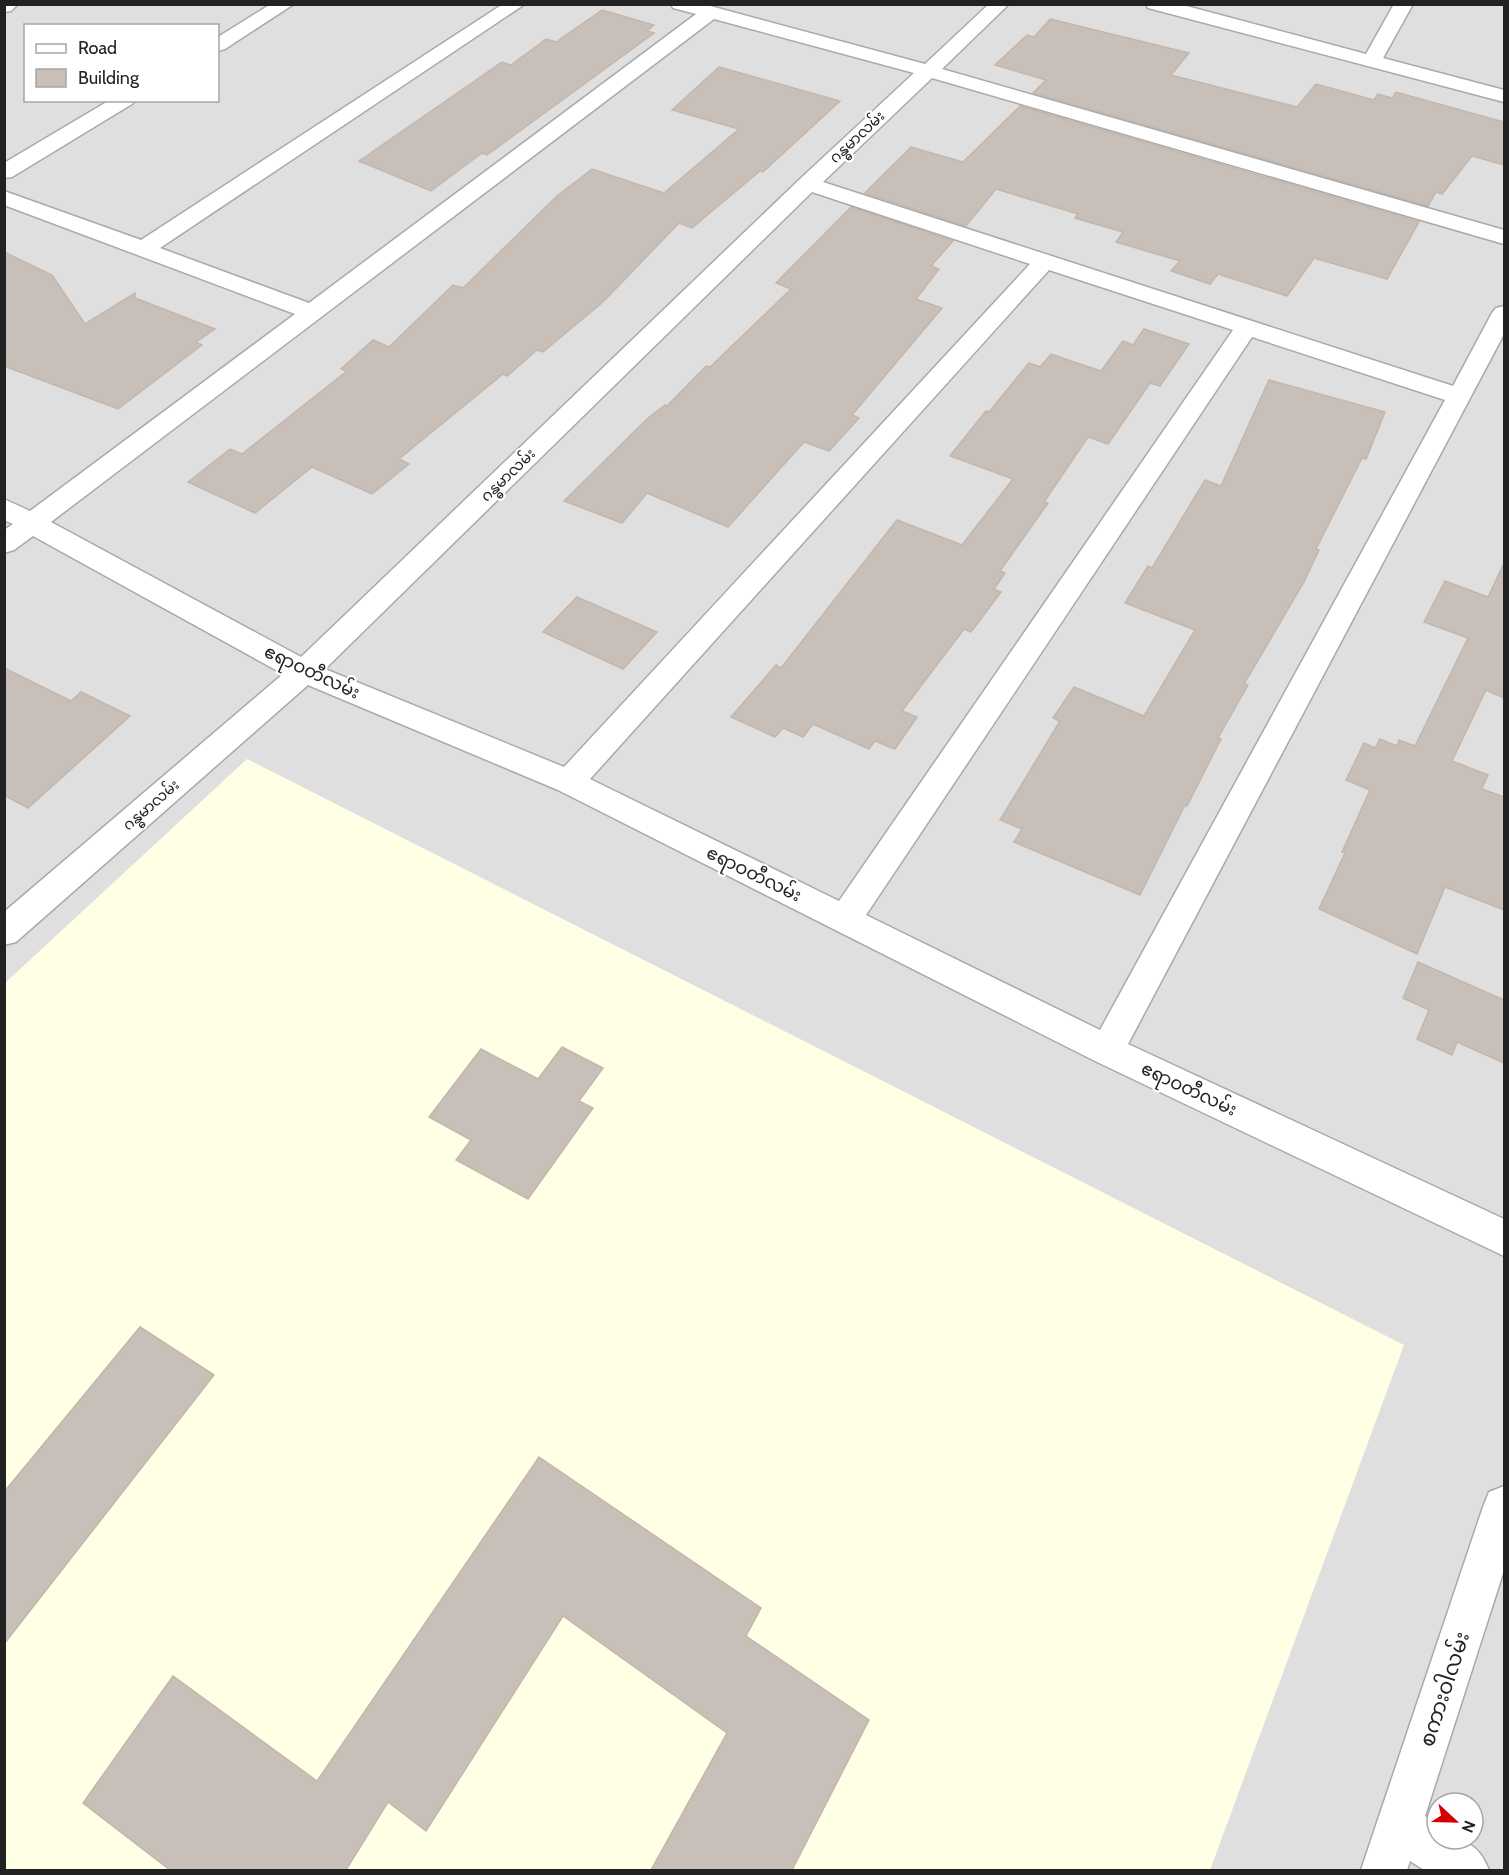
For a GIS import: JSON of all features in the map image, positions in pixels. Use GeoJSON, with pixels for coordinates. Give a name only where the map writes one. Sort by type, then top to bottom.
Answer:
{"type":"FeatureCollection","features":[{"type":"Feature","properties":{"kind":"street"},"geometry":{"type":"LineString","coordinates":[[4,7],[9,4]]}},
{"type":"Feature","properties":{"kind":"street"},"geometry":{"type":"LineString","coordinates":[[219,44],[285,4]]}},
{"type":"Feature","properties":{"kind":"street"},"geometry":{"type":"LineString","coordinates":[[143,249],[516,4]]}},
{"type":"Feature","properties":{"kind":"street"},"geometry":{"type":"LineString","coordinates":[[680,4],[928,71],[1504,237]]}},
{"type":"Feature","properties":{"kind":"street","name":"ဂန္ဓမာလမ်း"},"geometry":{"type":"LineString","coordinates":[[4,932],[304,672],[808,184],[1000,4]]}},
{"type":"Feature","properties":{"kind":"street"},"geometry":{"type":"LineString","coordinates":[[1155,4],[1504,96]]}},
{"type":"Feature","properties":{"kind":"street"},"geometry":{"type":"LineString","coordinates":[[1371,62],[1404,4]]}},
{"type":"Feature","properties":{"kind":"street"},"geometry":{"type":"LineString","coordinates":[[4,544],[710,13]]}},
{"type":"Feature","properties":{"kind":"street"},"geometry":{"type":"LineString","coordinates":[[4,172],[122,102]]}},
{"type":"Feature","properties":{"kind":"street"},"geometry":{"type":"LineString","coordinates":[[808,184],[1459,396]]}},
{"type":"Feature","properties":{"kind":"street"},"geometry":{"type":"LineString","coordinates":[[4,197],[312,312]]}},
{"type":"Feature","properties":{"kind":"street"},"geometry":{"type":"LineString","coordinates":[[569,782],[1045,261]]}},
{"type":"Feature","properties":{"kind":"street"},"geometry":{"type":"LineString","coordinates":[[1107,1050],[1504,313]]}},
{"type":"Feature","properties":{"kind":"street"},"geometry":{"type":"LineString","coordinates":[[845,919],[1247,327]]}},
{"type":"Feature","properties":{"kind":"street","name":"ဧရာဝတီလမ်း"},"geometry":{"type":"LineString","coordinates":[[4,508],[304,672],[569,782],[1107,1050],[1504,1238]]}},
{"type":"Feature","properties":{"kind":"street","name":"စကားဝါလမ်း"},"geometry":{"type":"LineString","coordinates":[[1384,1870],[1504,1507]]}},
{"type":"Feature","properties":{"kind":"street"},"geometry":{"type":"LineString","coordinates":[[1399,1826],[1465,1870]]}},
{"type":"Feature","properties":{"kind":"shaded area"},"geometry":{"type":"Polygon","coordinates":[[[5,5],[1504,5],[1504,1870],[5,1870],[5,5]]]}},
{"type":"Feature","properties":{"kind":"shaded area"},"geometry":{"type":"Polygon","coordinates":[[[247,759],[1404,1345],[1210,1870],[5,1870],[5,983],[247,759]]]}},
{"type":"Feature","properties":{"kind":"building"},"geometry":{"type":"Polygon","coordinates":[[[602,10],[654,25],[647,31],[654,33],[487,155],[482,153],[431,191],[359,161],[502,62],[511,65],[546,39],[556,42],[602,10]]]}},
{"type":"Feature","properties":{"kind":"building"},"geometry":{"type":"Polygon","coordinates":[[[1050,19],[1189,53],[1171,75],[1297,107],[1316,84],[1374,100],[1378,94],[1392,98],[1396,92],[1504,122],[1504,165],[1472,156],[1442,194],[1436,192],[1428,206],[1033,93],[1046,80],[995,65],[1027,35],[1034,37],[1050,19]]]}},
{"type":"Feature","properties":{"kind":"building"},"geometry":{"type":"Polygon","coordinates":[[[719,67],[840,101],[763,172],[760,171],[692,228],[679,223],[603,302],[543,352],[537,350],[507,376],[503,374],[399,459],[409,464],[372,494],[312,467],[255,513],[188,482],[230,449],[242,454],[347,371],[341,369],[373,340],[389,347],[453,285],[463,288],[557,196],[592,169],[664,193],[739,129],[672,110],[719,67]]]}},
{"type":"Feature","properties":{"kind":"building"},"geometry":{"type":"Polygon","coordinates":[[[1020,106],[1419,222],[1387,279],[1314,258],[1287,296],[1218,274],[1210,284],[1171,271],[1180,261],[1116,242],[1123,232],[1075,218],[1078,214],[996,189],[966,226],[865,193],[911,147],[963,162],[1020,106]]]}},
{"type":"Feature","properties":{"kind":"building"},"geometry":{"type":"Polygon","coordinates":[[[851,207],[953,241],[931,266],[939,269],[916,299],[942,308],[852,415],[859,418],[829,451],[804,442],[728,527],[647,493],[622,523],[564,501],[647,419],[665,405],[667,406],[706,366],[710,367],[791,289],[776,283],[851,207]]]}},
{"type":"Feature","properties":{"kind":"building"},"geometry":{"type":"Polygon","coordinates":[[[4,252],[52,275],[85,324],[135,293],[135,298],[215,329],[196,342],[202,345],[118,409],[4,366],[4,252]]]}},
{"type":"Feature","properties":{"kind":"building"},"geometry":{"type":"Polygon","coordinates":[[[1144,329],[1189,344],[1160,386],[1150,383],[1108,444],[1088,437],[1044,502],[1048,503],[1000,571],[1005,573],[994,589],[1001,592],[971,632],[964,629],[902,711],[917,717],[895,749],[875,741],[869,749],[813,724],[803,737],[783,728],[775,737],[731,717],[776,665],[781,668],[897,520],[962,545],[1013,479],[950,456],[1029,363],[1040,367],[1051,354],[1101,371],[1123,341],[1133,345],[1144,329]]]}},
{"type":"Feature","properties":{"kind":"building"},"geometry":{"type":"Polygon","coordinates":[[[1269,380],[1385,412],[1366,459],[1362,458],[1316,549],[1319,550],[1304,582],[1244,684],[1248,685],[1218,738],[1221,739],[1140,895],[1014,842],[1022,829],[1000,820],[1060,721],[1053,718],[1074,687],[1144,716],[1195,630],[1125,603],[1148,566],[1152,568],[1205,480],[1221,486],[1269,380]]]}},
{"type":"Feature","properties":{"kind":"building"},"geometry":{"type":"Polygon","coordinates":[[[1504,563],[1504,698],[1486,690],[1452,761],[1488,775],[1482,789],[1504,797],[1504,910],[1445,887],[1417,954],[1319,909],[1345,853],[1342,852],[1370,790],[1346,780],[1364,743],[1375,748],[1380,739],[1397,746],[1399,740],[1415,746],[1468,638],[1424,622],[1445,581],[1488,597],[1504,563]]]}},
{"type":"Feature","properties":{"kind":"building"},"geometry":{"type":"Polygon","coordinates":[[[577,597],[657,632],[623,669],[543,632],[577,597]]]}},
{"type":"Feature","properties":{"kind":"building"},"geometry":{"type":"Polygon","coordinates":[[[4,668],[71,701],[81,692],[130,716],[28,808],[4,795],[4,668]]]}},
{"type":"Feature","properties":{"kind":"building"},"geometry":{"type":"Polygon","coordinates":[[[1418,962],[1504,1000],[1504,1063],[1457,1042],[1452,1055],[1417,1039],[1429,1010],[1403,998],[1418,962]]]}},
{"type":"Feature","properties":{"kind":"building"},"geometry":{"type":"Polygon","coordinates":[[[562,1047],[603,1068],[579,1101],[593,1108],[528,1199],[456,1160],[471,1140],[429,1117],[481,1049],[538,1079],[562,1047]]]}},
{"type":"Feature","properties":{"kind":"building"},"geometry":{"type":"Polygon","coordinates":[[[140,1327],[214,1375],[4,1644],[4,1492],[140,1327]]]}},
{"type":"Feature","properties":{"kind":"building"},"geometry":{"type":"Polygon","coordinates":[[[539,1457],[761,1608],[746,1636],[869,1720],[792,1870],[651,1870],[727,1733],[563,1616],[426,1831],[388,1802],[346,1870],[170,1870],[83,1803],[173,1676],[317,1781],[539,1457]]]}}]}
